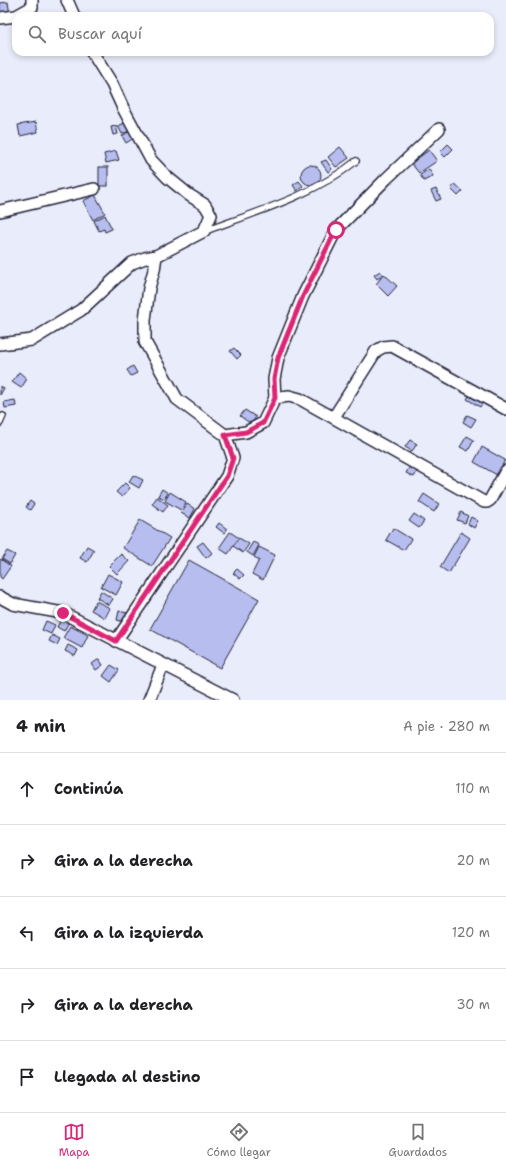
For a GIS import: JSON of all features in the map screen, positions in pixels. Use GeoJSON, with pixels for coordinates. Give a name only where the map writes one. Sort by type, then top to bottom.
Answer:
{"type":"FeatureCollection","features":[{"type":"Feature","properties":{"kind":"street"},"geometry":{"type":"LineString","coordinates":[[23,12],[32,7],[32,0]]}},
{"type":"Feature","properties":{"kind":"street"},"geometry":{"type":"LineString","coordinates":[[67,0],[72,12]]}},
{"type":"Feature","properties":{"kind":"street"},"geometry":{"type":"LineString","coordinates":[[0,18],[12,16]]}},
{"type":"Feature","properties":{"kind":"street"},"geometry":{"type":"LineString","coordinates":[[0,344],[32,340],[81,310],[132,263],[156,256],[204,231],[211,215],[205,205],[188,195],[167,177],[151,160],[112,84],[94,56]]}},
{"type":"Feature","properties":{"kind":"street"},"geometry":{"type":"LineString","coordinates":[[225,435],[246,432],[263,423],[275,398],[274,379],[278,358],[303,296],[336,230],[386,179],[439,129]]}},
{"type":"Feature","properties":{"kind":"street"},"geometry":{"type":"LineString","coordinates":[[0,211],[94,189]]}},
{"type":"Feature","properties":{"kind":"street"},"geometry":{"type":"LineString","coordinates":[[116,641],[227,476],[233,458],[225,435],[177,399],[145,342],[147,308],[156,256]]}},
{"type":"Feature","properties":{"kind":"street"},"geometry":{"type":"LineString","coordinates":[[334,417],[376,351],[383,347],[392,346],[506,409]]}},
{"type":"Feature","properties":{"kind":"street"},"geometry":{"type":"LineString","coordinates":[[275,398],[289,396],[300,399],[484,502],[490,500],[506,472]]}},
{"type":"Feature","properties":{"kind":"street"},"geometry":{"type":"LineString","coordinates":[[0,597],[13,604],[63,613],[233,700]]}},
{"type":"Feature","properties":{"kind":"street"},"geometry":{"type":"LineString","coordinates":[[149,700],[163,665]]}},
{"type":"Feature","properties":{"kind":"lane"},"geometry":{"type":"LineString","coordinates":[[204,231],[274,206],[319,186],[356,161]]}},
{"type":"Feature","properties":{"kind":"lane"},"geometry":{"type":"LineString","coordinates":[[0,423],[3,416]]}},
{"type":"Feature","properties":{"kind":"building"},"geometry":{"type":"Polygon","coordinates":[[[8,2],[10,15],[0,16],[0,3],[8,2]]]}},
{"type":"Feature","properties":{"kind":"building"},"geometry":{"type":"Polygon","coordinates":[[[36,122],[38,132],[20,136],[18,125],[36,122]]]}},
{"type":"Feature","properties":{"kind":"building"},"geometry":{"type":"Polygon","coordinates":[[[125,123],[129,131],[122,134],[118,126],[125,123]]]}},
{"type":"Feature","properties":{"kind":"building"},"geometry":{"type":"Polygon","coordinates":[[[116,126],[118,134],[113,135],[111,127],[116,126]]]}},
{"type":"Feature","properties":{"kind":"building"},"geometry":{"type":"Polygon","coordinates":[[[130,131],[134,138],[126,143],[122,136],[130,131]]]}},
{"type":"Feature","properties":{"kind":"building"},"geometry":{"type":"Polygon","coordinates":[[[448,144],[453,149],[445,157],[440,152],[448,144]]]}},
{"type":"Feature","properties":{"kind":"building"},"geometry":{"type":"Polygon","coordinates":[[[340,147],[349,158],[336,167],[328,157],[340,147]]]}},
{"type":"Feature","properties":{"kind":"building"},"geometry":{"type":"Polygon","coordinates":[[[429,150],[437,161],[419,173],[411,163],[429,150]]]}},
{"type":"Feature","properties":{"kind":"building"},"geometry":{"type":"Polygon","coordinates":[[[116,151],[119,160],[106,163],[104,154],[116,151]]]}},
{"type":"Feature","properties":{"kind":"building"},"geometry":{"type":"Polygon","coordinates":[[[326,160],[332,169],[328,172],[321,162],[326,160]]]}},
{"type":"Feature","properties":{"kind":"building"},"geometry":{"type":"Polygon","coordinates":[[[311,165],[318,168],[321,175],[318,182],[311,185],[304,182],[301,175],[304,168],[311,165]]]}},
{"type":"Feature","properties":{"kind":"building"},"geometry":{"type":"Polygon","coordinates":[[[99,167],[108,167],[108,186],[99,186],[99,167]]]}},
{"type":"Feature","properties":{"kind":"building"},"geometry":{"type":"Polygon","coordinates":[[[429,169],[433,176],[424,181],[420,175],[429,169]]]}},
{"type":"Feature","properties":{"kind":"building"},"geometry":{"type":"Polygon","coordinates":[[[299,181],[303,186],[297,191],[293,185],[299,181]]]}},
{"type":"Feature","properties":{"kind":"building"},"geometry":{"type":"Polygon","coordinates":[[[455,184],[463,191],[458,196],[451,189],[455,184]]]}},
{"type":"Feature","properties":{"kind":"building"},"geometry":{"type":"Polygon","coordinates":[[[436,189],[441,199],[436,201],[431,191],[436,189]]]}},
{"type":"Feature","properties":{"kind":"building"},"geometry":{"type":"Polygon","coordinates":[[[95,195],[105,213],[93,220],[83,201],[95,195]]]}},
{"type":"Feature","properties":{"kind":"building"},"geometry":{"type":"Polygon","coordinates":[[[105,215],[112,229],[105,232],[104,229],[99,231],[94,221],[105,215]]]}},
{"type":"Feature","properties":{"kind":"building"},"geometry":{"type":"Polygon","coordinates":[[[380,271],[383,275],[377,279],[374,275],[380,271]]]}},
{"type":"Feature","properties":{"kind":"building"},"geometry":{"type":"Polygon","coordinates":[[[384,274],[397,286],[388,296],[376,284],[384,274]]]}},
{"type":"Feature","properties":{"kind":"building"},"geometry":{"type":"Polygon","coordinates":[[[141,340],[145,347],[141,349],[137,342],[141,340]]]}},
{"type":"Feature","properties":{"kind":"building"},"geometry":{"type":"Polygon","coordinates":[[[234,348],[241,355],[237,359],[230,351],[234,348]]]}},
{"type":"Feature","properties":{"kind":"building"},"geometry":{"type":"Polygon","coordinates":[[[133,366],[137,373],[131,376],[127,370],[133,366]]]}},
{"type":"Feature","properties":{"kind":"building"},"geometry":{"type":"Polygon","coordinates":[[[19,372],[27,379],[21,388],[12,382],[19,372]]]}},
{"type":"Feature","properties":{"kind":"building"},"geometry":{"type":"Polygon","coordinates":[[[0,386],[4,388],[0,395],[0,386]]]}},
{"type":"Feature","properties":{"kind":"building"},"geometry":{"type":"Polygon","coordinates":[[[471,393],[483,402],[480,407],[467,399],[471,393]]]}},
{"type":"Feature","properties":{"kind":"building"},"geometry":{"type":"Polygon","coordinates":[[[15,400],[16,406],[5,408],[4,402],[15,400]]]}},
{"type":"Feature","properties":{"kind":"building"},"geometry":{"type":"Polygon","coordinates":[[[245,410],[256,417],[251,424],[240,416],[245,410]]]}},
{"type":"Feature","properties":{"kind":"building"},"geometry":{"type":"Polygon","coordinates":[[[467,415],[476,419],[471,427],[463,422],[467,415]]]}},
{"type":"Feature","properties":{"kind":"building"},"geometry":{"type":"Polygon","coordinates":[[[467,436],[474,440],[468,451],[460,447],[467,436]]]}},
{"type":"Feature","properties":{"kind":"building"},"geometry":{"type":"Polygon","coordinates":[[[410,440],[417,444],[412,451],[405,447],[410,440]]]}},
{"type":"Feature","properties":{"kind":"building"},"geometry":{"type":"Polygon","coordinates":[[[482,447],[505,460],[497,475],[474,462],[482,447]]]}},
{"type":"Feature","properties":{"kind":"building"},"geometry":{"type":"Polygon","coordinates":[[[410,466],[418,470],[414,477],[406,473],[410,466]]]}},
{"type":"Feature","properties":{"kind":"building"},"geometry":{"type":"Polygon","coordinates":[[[133,475],[143,480],[139,488],[129,482],[133,475]]]}},
{"type":"Feature","properties":{"kind":"building"},"geometry":{"type":"Polygon","coordinates":[[[125,483],[130,488],[122,497],[116,492],[125,483]]]}},
{"type":"Feature","properties":{"kind":"building"},"geometry":{"type":"Polygon","coordinates":[[[162,489],[168,493],[164,499],[158,496],[162,489]]]}},
{"type":"Feature","properties":{"kind":"building"},"geometry":{"type":"Polygon","coordinates":[[[170,492],[186,502],[181,510],[165,501],[170,492]]]}},
{"type":"Feature","properties":{"kind":"building"},"geometry":{"type":"Polygon","coordinates":[[[424,494],[439,504],[434,512],[419,502],[424,494]]]}},
{"type":"Feature","properties":{"kind":"building"},"geometry":{"type":"Polygon","coordinates":[[[157,497],[168,505],[163,512],[152,504],[157,497]]]}},
{"type":"Feature","properties":{"kind":"building"},"geometry":{"type":"Polygon","coordinates":[[[30,501],[34,504],[30,510],[26,507],[30,501]]]}},
{"type":"Feature","properties":{"kind":"building"},"geometry":{"type":"Polygon","coordinates":[[[187,504],[195,509],[190,518],[181,513],[187,504]]]}},
{"type":"Feature","properties":{"kind":"building"},"geometry":{"type":"Polygon","coordinates":[[[461,512],[468,516],[465,523],[457,520],[461,512]]]}},
{"type":"Feature","properties":{"kind":"building"},"geometry":{"type":"Polygon","coordinates":[[[414,514],[424,521],[419,528],[409,521],[414,514]]]}},
{"type":"Feature","properties":{"kind":"building"},"geometry":{"type":"Polygon","coordinates":[[[471,517],[478,521],[474,528],[468,524],[471,517]]]}},
{"type":"Feature","properties":{"kind":"building"},"geometry":{"type":"Polygon","coordinates":[[[140,520],[170,538],[152,566],[123,548],[140,520]]]}},
{"type":"Feature","properties":{"kind":"building"},"geometry":{"type":"Polygon","coordinates":[[[219,523],[227,529],[224,533],[216,527],[219,523]]]}},
{"type":"Feature","properties":{"kind":"building"},"geometry":{"type":"Polygon","coordinates":[[[393,528],[411,539],[404,550],[386,540],[393,528]]]}},
{"type":"Feature","properties":{"kind":"building"},"geometry":{"type":"Polygon","coordinates":[[[230,532],[239,538],[228,554],[219,548],[230,532]]]}},
{"type":"Feature","properties":{"kind":"building"},"geometry":{"type":"Polygon","coordinates":[[[461,532],[470,538],[449,573],[440,567],[461,532]]]}},
{"type":"Feature","properties":{"kind":"building"},"geometry":{"type":"Polygon","coordinates":[[[239,538],[249,544],[243,553],[233,546],[239,538]]]}},
{"type":"Feature","properties":{"kind":"building"},"geometry":{"type":"Polygon","coordinates":[[[203,542],[212,553],[206,558],[197,546],[203,542]]]}},
{"type":"Feature","properties":{"kind":"building"},"geometry":{"type":"Polygon","coordinates":[[[253,542],[259,545],[253,556],[247,552],[253,542]]]}},
{"type":"Feature","properties":{"kind":"building"},"geometry":{"type":"Polygon","coordinates":[[[87,546],[94,550],[87,562],[80,558],[87,546]]]}},
{"type":"Feature","properties":{"kind":"building"},"geometry":{"type":"Polygon","coordinates":[[[259,547],[275,555],[263,580],[252,574],[259,560],[254,557],[259,547]]]}},
{"type":"Feature","properties":{"kind":"building"},"geometry":{"type":"Polygon","coordinates":[[[7,551],[15,555],[10,564],[2,559],[7,551]]]}},
{"type":"Feature","properties":{"kind":"building"},"geometry":{"type":"Polygon","coordinates":[[[121,554],[129,561],[117,574],[109,566],[121,554]]]}},
{"type":"Feature","properties":{"kind":"building"},"geometry":{"type":"Polygon","coordinates":[[[0,559],[11,566],[2,579],[0,577],[0,559]]]}},
{"type":"Feature","properties":{"kind":"building"},"geometry":{"type":"Polygon","coordinates":[[[189,560],[259,599],[220,668],[150,629],[189,560]]]}},
{"type":"Feature","properties":{"kind":"building"},"geometry":{"type":"Polygon","coordinates":[[[237,569],[244,575],[240,579],[233,573],[237,569]]]}},
{"type":"Feature","properties":{"kind":"building"},"geometry":{"type":"Polygon","coordinates":[[[108,574],[123,582],[116,595],[101,587],[108,574]]]}},
{"type":"Feature","properties":{"kind":"building"},"geometry":{"type":"Polygon","coordinates":[[[101,591],[113,599],[109,605],[97,598],[101,591]]]}},
{"type":"Feature","properties":{"kind":"building"},"geometry":{"type":"Polygon","coordinates":[[[96,601],[110,608],[105,618],[91,610],[96,601]]]}},
{"type":"Feature","properties":{"kind":"building"},"geometry":{"type":"Polygon","coordinates":[[[119,611],[127,613],[125,622],[117,620],[119,611]]]}},
{"type":"Feature","properties":{"kind":"building"},"geometry":{"type":"Polygon","coordinates":[[[63,616],[70,620],[64,631],[57,627],[63,616]]]}},
{"type":"Feature","properties":{"kind":"building"},"geometry":{"type":"Polygon","coordinates":[[[46,621],[55,625],[51,634],[42,630],[46,621]]]}},
{"type":"Feature","properties":{"kind":"building"},"geometry":{"type":"Polygon","coordinates":[[[70,626],[88,635],[82,648],[63,638],[70,626]]]}},
{"type":"Feature","properties":{"kind":"building"},"geometry":{"type":"Polygon","coordinates":[[[52,635],[60,639],[57,645],[49,641],[52,635]]]}},
{"type":"Feature","properties":{"kind":"building"},"geometry":{"type":"Polygon","coordinates":[[[68,645],[78,650],[75,656],[65,651],[68,645]]]}},
{"type":"Feature","properties":{"kind":"building"},"geometry":{"type":"Polygon","coordinates":[[[99,659],[103,665],[96,670],[92,664],[99,659]]]}},
{"type":"Feature","properties":{"kind":"building"},"geometry":{"type":"Polygon","coordinates":[[[111,665],[119,670],[111,682],[103,676],[111,665]]]}},
{"type":"Feature","properties":{"kind":"route"},"geometry":{"type":"LineString","coordinates":[[63,613],[116,641],[227,476],[233,458],[225,435],[246,432],[263,423],[275,398],[274,379],[278,358],[303,296],[336,230]]}}]}
